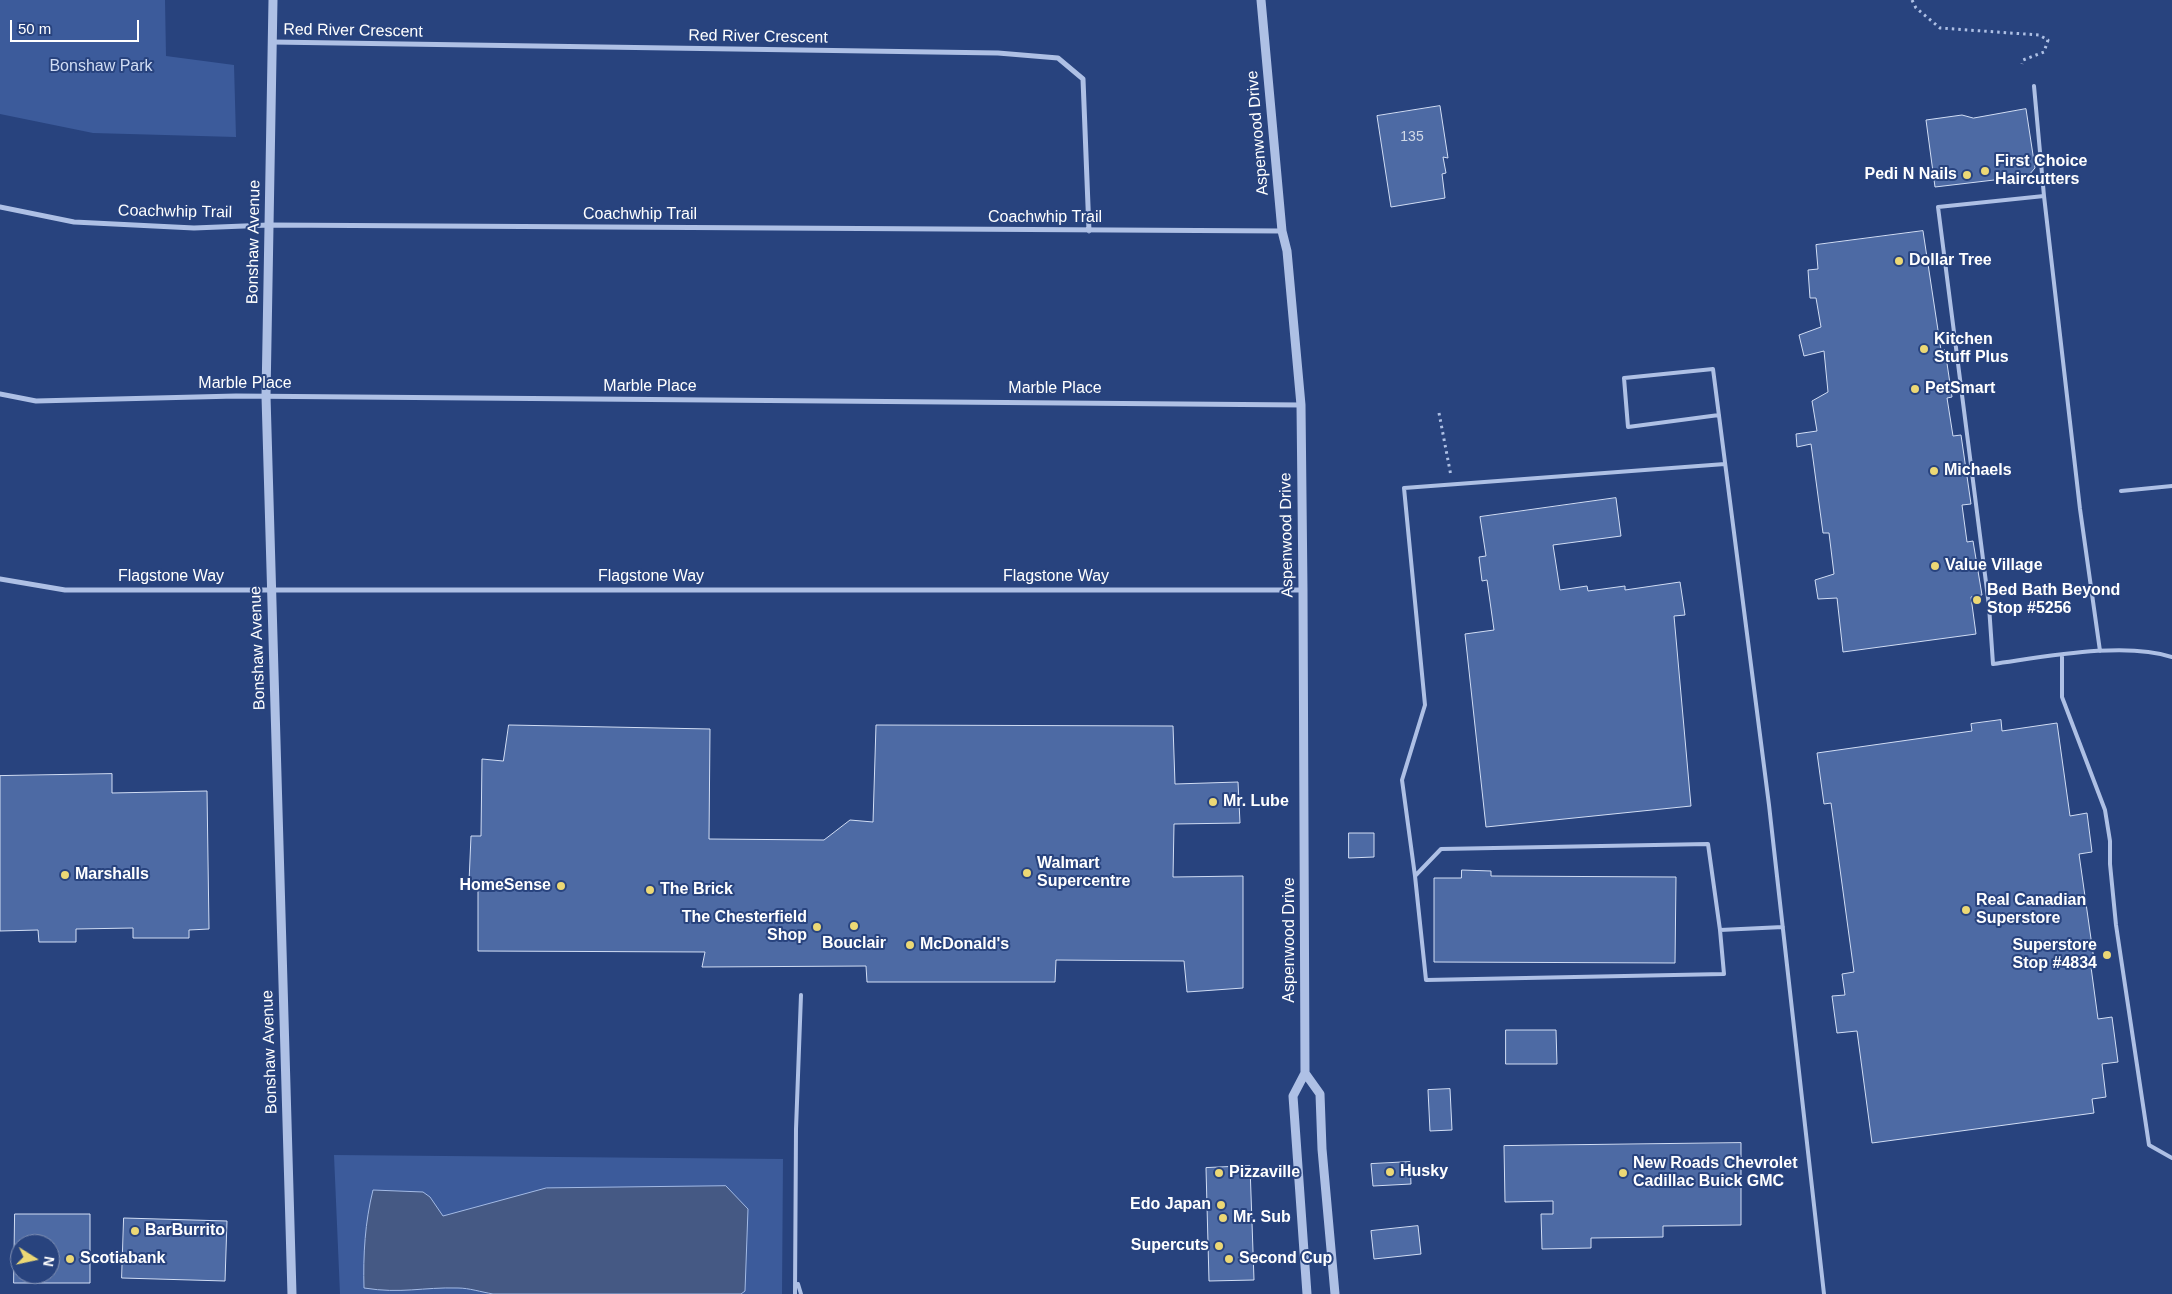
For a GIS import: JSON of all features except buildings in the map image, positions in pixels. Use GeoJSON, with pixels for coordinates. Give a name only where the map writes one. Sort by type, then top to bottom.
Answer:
{"type":"FeatureCollection","features":[{"type":"Feature","properties":{"kind":"street","name":"Bonshaw Avenue"},"geometry":{"type":"LineString","coordinates":[[273,0],[266,396],[292,1294]]}},
{"type":"Feature","properties":{"kind":"street","name":"Aspenwood Drive"},"geometry":{"type":"LineString","coordinates":[[1261,0],[1282,231],[1287,251],[1300,405],[1304,590],[1305,1072],[1293,1096],[1307,1294]]}},
{"type":"Feature","properties":{"kind":"street","name":"Red River Crescent"},"geometry":{"type":"LineString","coordinates":[[272,42],[998,53],[1058,58],[1083,79],[1089,231]]}},
{"type":"Feature","properties":{"kind":"street","name":"Coachwhip Trail"},"geometry":{"type":"LineString","coordinates":[[0,207],[74,222],[194,228],[269,224],[1282,231]]}},
{"type":"Feature","properties":{"kind":"street","name":"Marble Place"},"geometry":{"type":"LineString","coordinates":[[0,394],[36,401],[266,396],[1300,405]]}},
{"type":"Feature","properties":{"kind":"street","name":"Flagstone Way"},"geometry":{"type":"LineString","coordinates":[[0,579],[65,590],[1304,590]]}},
{"type":"Feature","properties":{"kind":"street"},"geometry":{"type":"LineString","coordinates":[[1305,1072],[1320,1094],[1322,1149],[1335,1294]]}},
{"type":"Feature","properties":{"kind":"lane"},"geometry":{"type":"LineString","coordinates":[[2034,86],[2044,196],[2080,509],[2100,651]]}},
{"type":"Feature","properties":{"kind":"lane"},"geometry":{"type":"LineString","coordinates":[[2044,196],[1938,207],[1990,606],[1993,664],[2100,651],[2138,652],[2172,658]]}},
{"type":"Feature","properties":{"kind":"lane"},"geometry":{"type":"LineString","coordinates":[[1719,416],[1628,427],[1624,378],[1713,369],[1768,796],[1824,1294]]}},
{"type":"Feature","properties":{"kind":"lane"},"geometry":{"type":"LineString","coordinates":[[1415,876],[1441,849],[1708,844],[1724,974],[1426,980],[1402,780],[1425,705],[1404,488],[1725,464]]}},
{"type":"Feature","properties":{"kind":"lane"},"geometry":{"type":"LineString","coordinates":[[2121,491],[2172,486]]}},
{"type":"Feature","properties":{"kind":"lane"},"geometry":{"type":"LineString","coordinates":[[2062,655],[2062,697],[2105,810],[2110,841],[2110,864],[2116,925],[2149,1145],[2172,1158]]}},
{"type":"Feature","properties":{"kind":"lane"},"geometry":{"type":"LineString","coordinates":[[1720,930],[1783,927]]}},
{"type":"Feature","properties":{"kind":"lane"},"geometry":{"type":"LineString","coordinates":[[795,1294],[797,1282],[796,1129],[801,995]]}},
{"type":"Feature","properties":{"kind":"lane"},"geometry":{"type":"LineString","coordinates":[[797,1282],[801,1294]]}},
{"type":"Feature","properties":{"kind":"path"},"geometry":{"type":"LineString","coordinates":[[1912,0],[1916,8],[1940,28],[2039,35],[2048,40],[2044,52],[2023,60],[2022,64]]}},
{"type":"Feature","properties":{"kind":"path"},"geometry":{"type":"LineString","coordinates":[[1440,413],[1452,484]]}},
{"type":"Feature","properties":{"kind":"green space","name":"Bonshaw Park"},"geometry":{"type":"Polygon","coordinates":[[[0,0],[165,0],[166,56],[234,65],[236,137],[93,133],[0,114],[0,0]]]}},
{"type":"Feature","properties":{"kind":"green space"},"geometry":{"type":"Polygon","coordinates":[[[334,1155],[783,1159],[782,1294],[340,1294],[334,1155]]]}},
{"type":"Feature","properties":{"kind":"shaded area"},"geometry":{"type":"Polygon","coordinates":[[[726,1186],[748,1209],[745,1291],[741,1294],[493,1294],[462,1288],[377,1290],[364,1288],[365,1239],[373,1190],[423,1192],[430,1197],[443,1216],[546,1188],[726,1186]]]}},
{"type":"Feature","properties":{"kind":"place","name":"First Choice Haircutters"},"geometry":{"type":"Point","coordinates":[1985,171]}},
{"type":"Feature","properties":{"kind":"place","name":"Pedi N Nails"},"geometry":{"type":"Point","coordinates":[1967,175]}},
{"type":"Feature","properties":{"kind":"place","name":"Dollar Tree"},"geometry":{"type":"Point","coordinates":[1899,261]}},
{"type":"Feature","properties":{"kind":"place","name":"Kitchen Stuff Plus"},"geometry":{"type":"Point","coordinates":[1924,349]}},
{"type":"Feature","properties":{"kind":"place","name":"PetSmart"},"geometry":{"type":"Point","coordinates":[1915,389]}},
{"type":"Feature","properties":{"kind":"place","name":"Michaels"},"geometry":{"type":"Point","coordinates":[1934,471]}},
{"type":"Feature","properties":{"kind":"place","name":"Value Village"},"geometry":{"type":"Point","coordinates":[1935,566]}},
{"type":"Feature","properties":{"kind":"place","name":"Bed Bath Beyond Stop #5256"},"geometry":{"type":"Point","coordinates":[1977,600]}},
{"type":"Feature","properties":{"kind":"place","name":"Mr. Lube"},"geometry":{"type":"Point","coordinates":[1213,802]}},
{"type":"Feature","properties":{"kind":"place","name":"Walmart Supercentre"},"geometry":{"type":"Point","coordinates":[1027,873]}},
{"type":"Feature","properties":{"kind":"place","name":"Marshalls"},"geometry":{"type":"Point","coordinates":[65,875]}},
{"type":"Feature","properties":{"kind":"place","name":"HomeSense"},"geometry":{"type":"Point","coordinates":[561,886]}},
{"type":"Feature","properties":{"kind":"place","name":"The Brick"},"geometry":{"type":"Point","coordinates":[650,890]}},
{"type":"Feature","properties":{"kind":"place","name":"Real Canadian Superstore"},"geometry":{"type":"Point","coordinates":[1966,910]}},
{"type":"Feature","properties":{"kind":"place","name":"Bouclair"},"geometry":{"type":"Point","coordinates":[854,926]}},
{"type":"Feature","properties":{"kind":"place","name":"The Chesterfield Shop"},"geometry":{"type":"Point","coordinates":[817,927]}},
{"type":"Feature","properties":{"kind":"place","name":"McDonald's"},"geometry":{"type":"Point","coordinates":[910,945]}},
{"type":"Feature","properties":{"kind":"place","name":"Superstore Stop #4834"},"geometry":{"type":"Point","coordinates":[2107,955]}},
{"type":"Feature","properties":{"kind":"place","name":"Husky"},"geometry":{"type":"Point","coordinates":[1390,1172]}},
{"type":"Feature","properties":{"kind":"place","name":"Pizzaville"},"geometry":{"type":"Point","coordinates":[1219,1173]}},
{"type":"Feature","properties":{"kind":"place","name":"New Roads Chevrolet Cadillac Buick GMC"},"geometry":{"type":"Point","coordinates":[1623,1173]}},
{"type":"Feature","properties":{"kind":"place","name":"Edo Japan"},"geometry":{"type":"Point","coordinates":[1221,1205]}},
{"type":"Feature","properties":{"kind":"place","name":"Mr. Sub"},"geometry":{"type":"Point","coordinates":[1223,1218]}},
{"type":"Feature","properties":{"kind":"place","name":"BarBurrito"},"geometry":{"type":"Point","coordinates":[135,1231]}},
{"type":"Feature","properties":{"kind":"place","name":"Supercuts"},"geometry":{"type":"Point","coordinates":[1219,1246]}},
{"type":"Feature","properties":{"kind":"place","name":"Scotiabank"},"geometry":{"type":"Point","coordinates":[70,1259]}},
{"type":"Feature","properties":{"kind":"place","name":"Second Cup"},"geometry":{"type":"Point","coordinates":[1229,1259]}}]}
